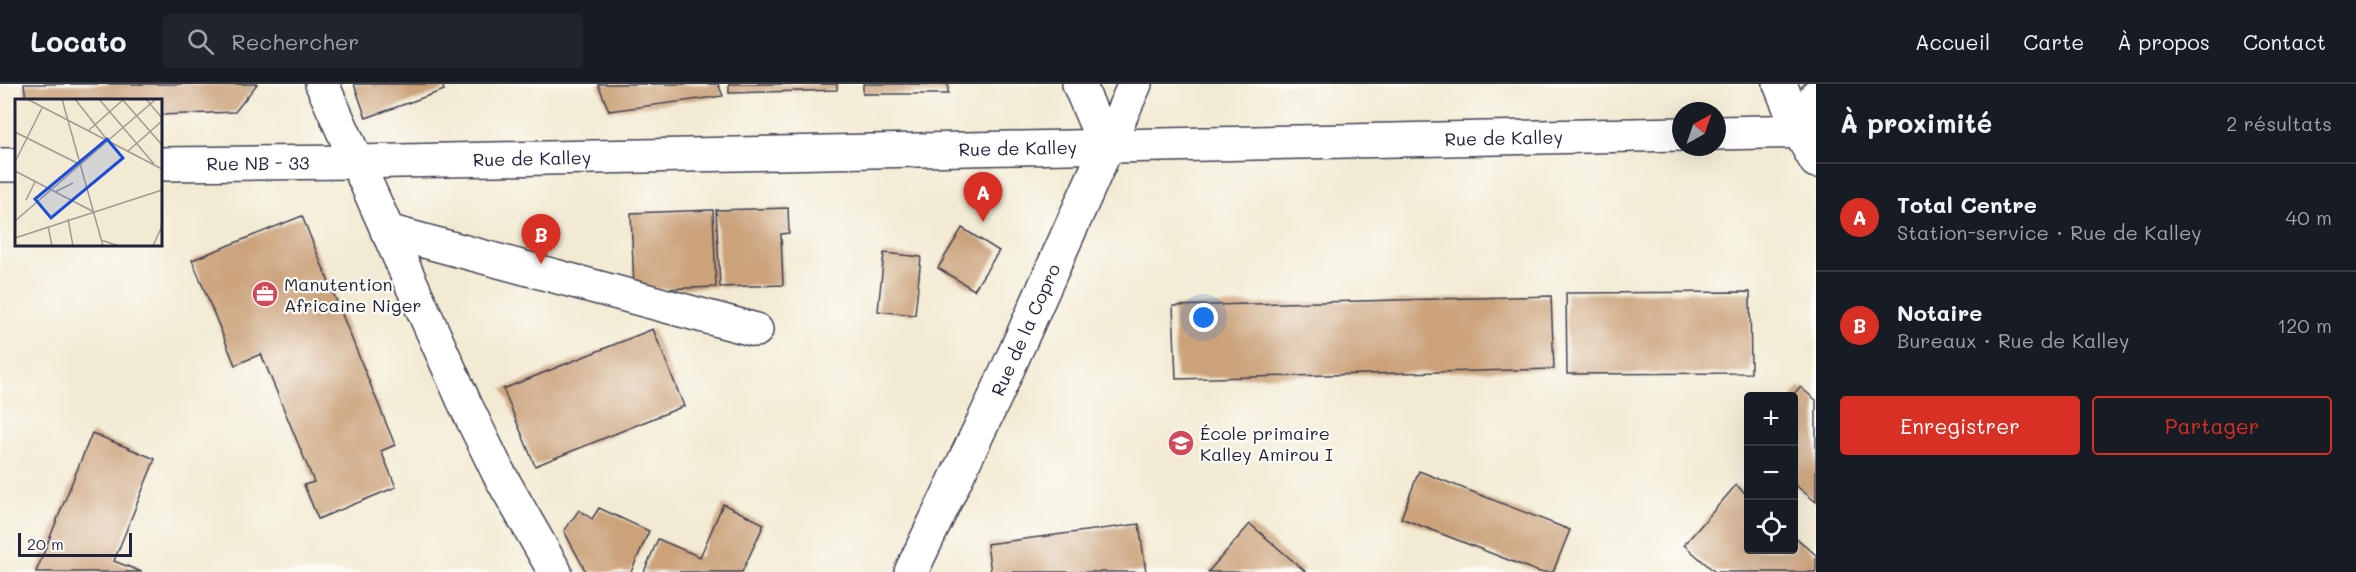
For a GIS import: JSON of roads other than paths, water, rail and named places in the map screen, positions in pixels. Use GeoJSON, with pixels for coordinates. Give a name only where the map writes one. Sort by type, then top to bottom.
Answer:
{"type":"FeatureCollection","features":[{"type":"Feature","properties":{"kind":"street"},"geometry":{"type":"LineString","coordinates":[[322,84],[355,162],[498,472],[555,572]]}},
{"type":"Feature","properties":{"kind":"street"},"geometry":{"type":"LineString","coordinates":[[1079,84],[1106,148]]}},
{"type":"Feature","properties":{"kind":"street","name":"Rue de la Copro"},"geometry":{"type":"LineString","coordinates":[[911,572],[997,393],[1135,84]]}},
{"type":"Feature","properties":{"kind":"street"},"geometry":{"type":"LineString","coordinates":[[1780,84],[1808,131],[1816,161]]}},
{"type":"Feature","properties":{"kind":"street"},"geometry":{"type":"LineString","coordinates":[[1808,131],[1816,96]]}},
{"type":"Feature","properties":{"kind":"street"},"geometry":{"type":"LineString","coordinates":[[1726,133],[1808,131]]}},
{"type":"Feature","properties":{"kind":"street","name":"Rue de Kalley"},"geometry":{"type":"LineString","coordinates":[[355,162],[1106,148],[1672,134]]}},
{"type":"Feature","properties":{"kind":"street","name":"Rue NB - 33"},"geometry":{"type":"LineString","coordinates":[[162,164],[355,162]]}},
{"type":"Feature","properties":{"kind":"street"},"geometry":{"type":"LineString","coordinates":[[387,231],[756,330]]}},
{"type":"Feature","properties":{"kind":"place","name":"Total Centre"},"geometry":{"type":"Point","coordinates":[983,222]}},
{"type":"Feature","properties":{"kind":"place","name":"Notaire"},"geometry":{"type":"Point","coordinates":[541,264]}},
{"type":"Feature","properties":{"kind":"place","name":"Manutention Africaine Niger"},"geometry":{"type":"Point","coordinates":[265,294]}},
{"type":"Feature","properties":{"kind":"place","name":"École primaire Kalley Amirou I"},"geometry":{"type":"Point","coordinates":[1181,443]}}]}
